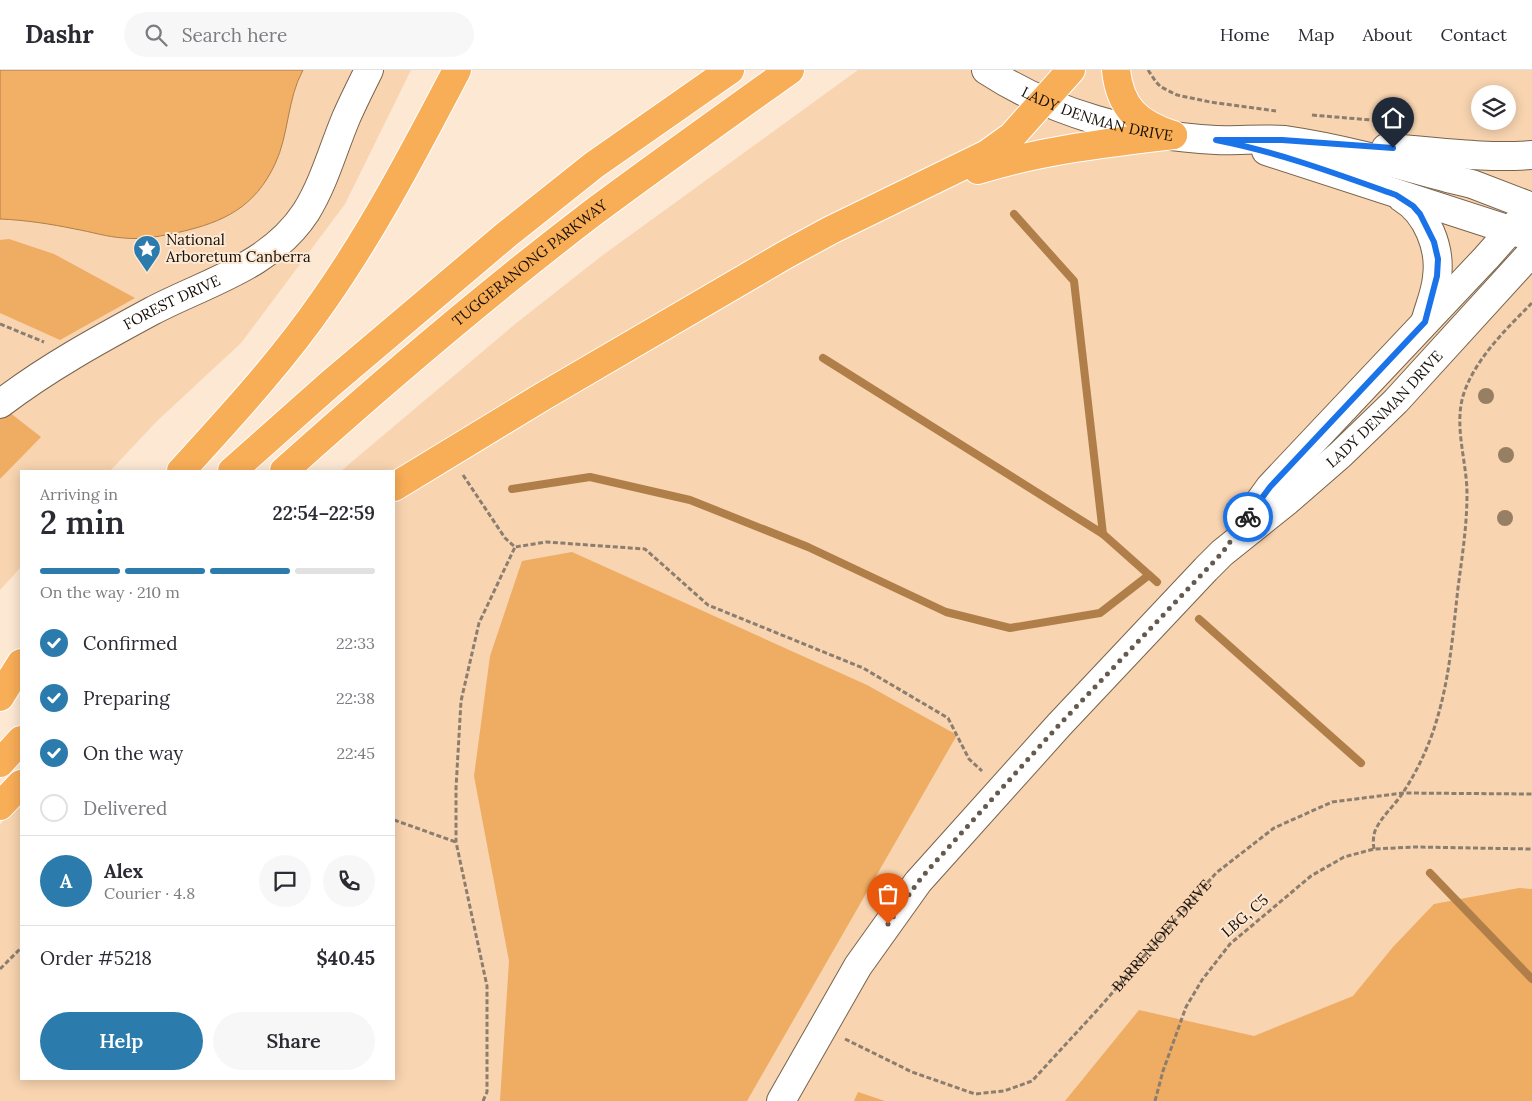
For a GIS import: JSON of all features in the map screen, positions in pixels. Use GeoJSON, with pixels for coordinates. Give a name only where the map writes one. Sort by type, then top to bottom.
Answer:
{"type":"FeatureCollection","features":[{"type":"Feature","properties":{"kind":"highway"},"geometry":{"type":"LineString","coordinates":[[182,470],[251,394],[324,300],[406,167],[457,70]]}},
{"type":"Feature","properties":{"kind":"highway"},"geometry":{"type":"LineString","coordinates":[[233,470],[337,378],[506,235],[594,165],[730,70]]}},
{"type":"Feature","properties":{"kind":"highway","name":"TUGGERANONG PARKWAY"},"geometry":{"type":"LineString","coordinates":[[285,470],[415,357],[502,285],[591,215],[790,70]]}},
{"type":"Feature","properties":{"kind":"highway"},"geometry":{"type":"LineString","coordinates":[[395,486],[785,255],[831,230],[978,160],[1012,136],[1071,70]]}},
{"type":"Feature","properties":{"kind":"highway"},"geometry":{"type":"LineString","coordinates":[[1116,70],[1118,83],[1125,102],[1134,115],[1147,126],[1173,136]]}},
{"type":"Feature","properties":{"kind":"highway"},"geometry":{"type":"LineString","coordinates":[[910,193],[1010,160],[1091,145],[1173,136]]}},
{"type":"Feature","properties":{"kind":"highway"},"geometry":{"type":"LineString","coordinates":[[0,696],[20,665]]}},
{"type":"Feature","properties":{"kind":"highway"},"geometry":{"type":"LineString","coordinates":[[0,704],[20,682]]}},
{"type":"Feature","properties":{"kind":"highway"},"geometry":{"type":"LineString","coordinates":[[0,764],[20,741]]}},
{"type":"Feature","properties":{"kind":"highway"},"geometry":{"type":"LineString","coordinates":[[0,806],[20,785]]}},
{"type":"Feature","properties":{"kind":"street","name":"FOREST DRIVE"},"geometry":{"type":"LineString","coordinates":[[0,404],[75,355],[154,311],[236,272],[270,251],[305,212],[319,186],[346,117],[369,70]]}},
{"type":"Feature","properties":{"kind":"street","name":"LADY DENMAN DRIVE"},"geometry":{"type":"LineString","coordinates":[[781,1101],[858,966],[918,882],[1000,789],[1222,553],[1270,487],[1425,322],[1521,234],[1532,206],[1472,184],[1328,148],[1282,140],[1216,140],[1173,136],[1107,122],[1045,101],[1020,90],[986,70]]}},
{"type":"Feature","properties":{"kind":"street","name":"LADY DENMAN DRIVE"},"geometry":{"type":"LineString","coordinates":[[1216,140],[1252,147],[1278,155],[1396,195],[1521,234]]}},
{"type":"Feature","properties":{"kind":"street"},"geometry":{"type":"LineString","coordinates":[[1282,140],[1464,155],[1510,157],[1532,155]]}},
{"type":"Feature","properties":{"kind":"street"},"geometry":{"type":"LineString","coordinates":[[1396,195],[1413,206],[1420,214],[1434,242],[1438,259],[1437,276],[1425,322]]}},
{"type":"Feature","properties":{"kind":"street","name":"LADY DENMAN DRIVE"},"geometry":{"type":"LineString","coordinates":[[1222,553],[1294,495],[1396,401],[1532,252]]}},
{"type":"Feature","properties":{"kind":"path"},"geometry":{"type":"LineString","coordinates":[[1148,70],[1161,87],[1177,95],[1210,102],[1278,111]]}},
{"type":"Feature","properties":{"kind":"path"},"geometry":{"type":"LineString","coordinates":[[1305,114],[1391,121]]}},
{"type":"Feature","properties":{"kind":"path"},"geometry":{"type":"LineString","coordinates":[[1374,849],[1375,831],[1403,793],[1423,756],[1445,691],[1452,648],[1467,513],[1467,481],[1461,437],[1461,406],[1464,394],[1478,363],[1532,303]]}},
{"type":"Feature","properties":{"kind":"path"},"geometry":{"type":"LineString","coordinates":[[0,324],[75,355]]}},
{"type":"Feature","properties":{"kind":"path"},"geometry":{"type":"LineString","coordinates":[[449,453],[504,538],[515,547],[546,542],[645,549],[708,605],[863,668],[948,718],[969,759],[1000,789]]}},
{"type":"Feature","properties":{"kind":"path"},"geometry":{"type":"LineString","coordinates":[[483,1101],[487,1092],[487,986],[456,842],[456,788],[461,701],[479,623],[515,547]]}},
{"type":"Feature","properties":{"kind":"path","name":"BARRENJOEY DRIVE"},"geometry":{"type":"LineString","coordinates":[[822,1028],[912,1072],[974,1094],[1004,1091],[1032,1081],[1100,1007],[1216,874],[1274,828],[1332,802],[1403,793],[1532,794]]}},
{"type":"Feature","properties":{"kind":"path"},"geometry":{"type":"LineString","coordinates":[[395,820],[456,842]]}},
{"type":"Feature","properties":{"kind":"path","name":"LBG, C5"},"geometry":{"type":"LineString","coordinates":[[1156,1101],[1163,1071],[1186,1007],[1202,980],[1230,944],[1311,876],[1344,857],[1374,849],[1414,847],[1532,849]]}},
{"type":"Feature","properties":{"kind":"path"},"geometry":{"type":"LineString","coordinates":[[0,969],[20,949]]}},
{"type":"Feature","properties":{"kind":"shaded area","name":"National Arboretum Canberra"},"geometry":{"type":"Polygon","coordinates":[[[0,70],[411,70],[345,204],[241,343],[157,421],[111,470],[20,470],[20,568],[0,590],[0,70]]]}},
{"type":"Feature","properties":{"kind":"shaded area"},"geometry":{"type":"Polygon","coordinates":[[[0,70],[303,70],[294,93],[280,153],[267,179],[248,202],[224,217],[196,228],[159,236],[131,238],[112,237],[47,224],[0,219],[0,70]]]}},
{"type":"Feature","properties":{"kind":"shaded area"},"geometry":{"type":"Polygon","coordinates":[[[858,70],[1532,70],[1532,1101],[0,1101],[0,825],[20,800],[20,1080],[395,1080],[395,470],[342,470],[514,325],[603,255],[858,70]]]}},
{"type":"Feature","properties":{"kind":"shaded area"},"geometry":{"type":"Polygon","coordinates":[[[9,239],[54,254],[135,298],[60,340],[0,313],[0,240],[9,239]]]}},
{"type":"Feature","properties":{"kind":"shaded area"},"geometry":{"type":"Polygon","coordinates":[[[0,405],[41,437],[0,479],[0,405]]]}},
{"type":"Feature","properties":{"kind":"shaded area"},"geometry":{"type":"Polygon","coordinates":[[[572,552],[867,685],[957,735],[747,1101],[500,1101],[509,961],[474,776],[490,656],[522,561],[572,552]]]}},
{"type":"Feature","properties":{"kind":"shaded area"},"geometry":{"type":"Polygon","coordinates":[[[1519,888],[1532,889],[1532,1101],[1065,1101],[1139,1010],[1254,1036],[1353,996],[1393,947],[1434,904],[1519,888]]]}},
{"type":"Feature","properties":{"kind":"shaded area"},"geometry":{"type":"Polygon","coordinates":[[[858,1092],[885,1101],[854,1101],[858,1092]]]}},
{"type":"Feature","properties":{"kind":"waterway"},"geometry":{"type":"LineString","coordinates":[[1014,214],[1074,281],[1103,534],[1157,582]]}},
{"type":"Feature","properties":{"kind":"waterway"},"geometry":{"type":"LineString","coordinates":[[823,358],[1103,534]]}},
{"type":"Feature","properties":{"kind":"waterway"},"geometry":{"type":"LineString","coordinates":[[512,489],[590,477],[690,500],[808,547],[946,612],[1010,628],[1100,613],[1149,575]]}},
{"type":"Feature","properties":{"kind":"waterway"},"geometry":{"type":"LineString","coordinates":[[1199,619],[1361,763]]}},
{"type":"Feature","properties":{"kind":"waterway"},"geometry":{"type":"LineString","coordinates":[[1430,873],[1532,979]]}},
{"type":"Feature","properties":{"kind":"way so far"},"geometry":{"type":"LineString","coordinates":[[888,924],[929,869],[1059,725],[1222,553],[1248,517]]}},
{"type":"Feature","properties":{"kind":"place","name":"National Arboretum Canberra"},"geometry":{"type":"Point","coordinates":[147,273]}},
{"type":"Feature","properties":{"kind":"route"},"geometry":{"type":"LineString","coordinates":[[1248,517],[1270,487],[1425,322],[1437,276],[1438,259],[1427,225],[1420,214],[1406,200],[1361,182],[1278,155],[1252,147],[1216,140],[1282,140],[1393,148]]}}]}
